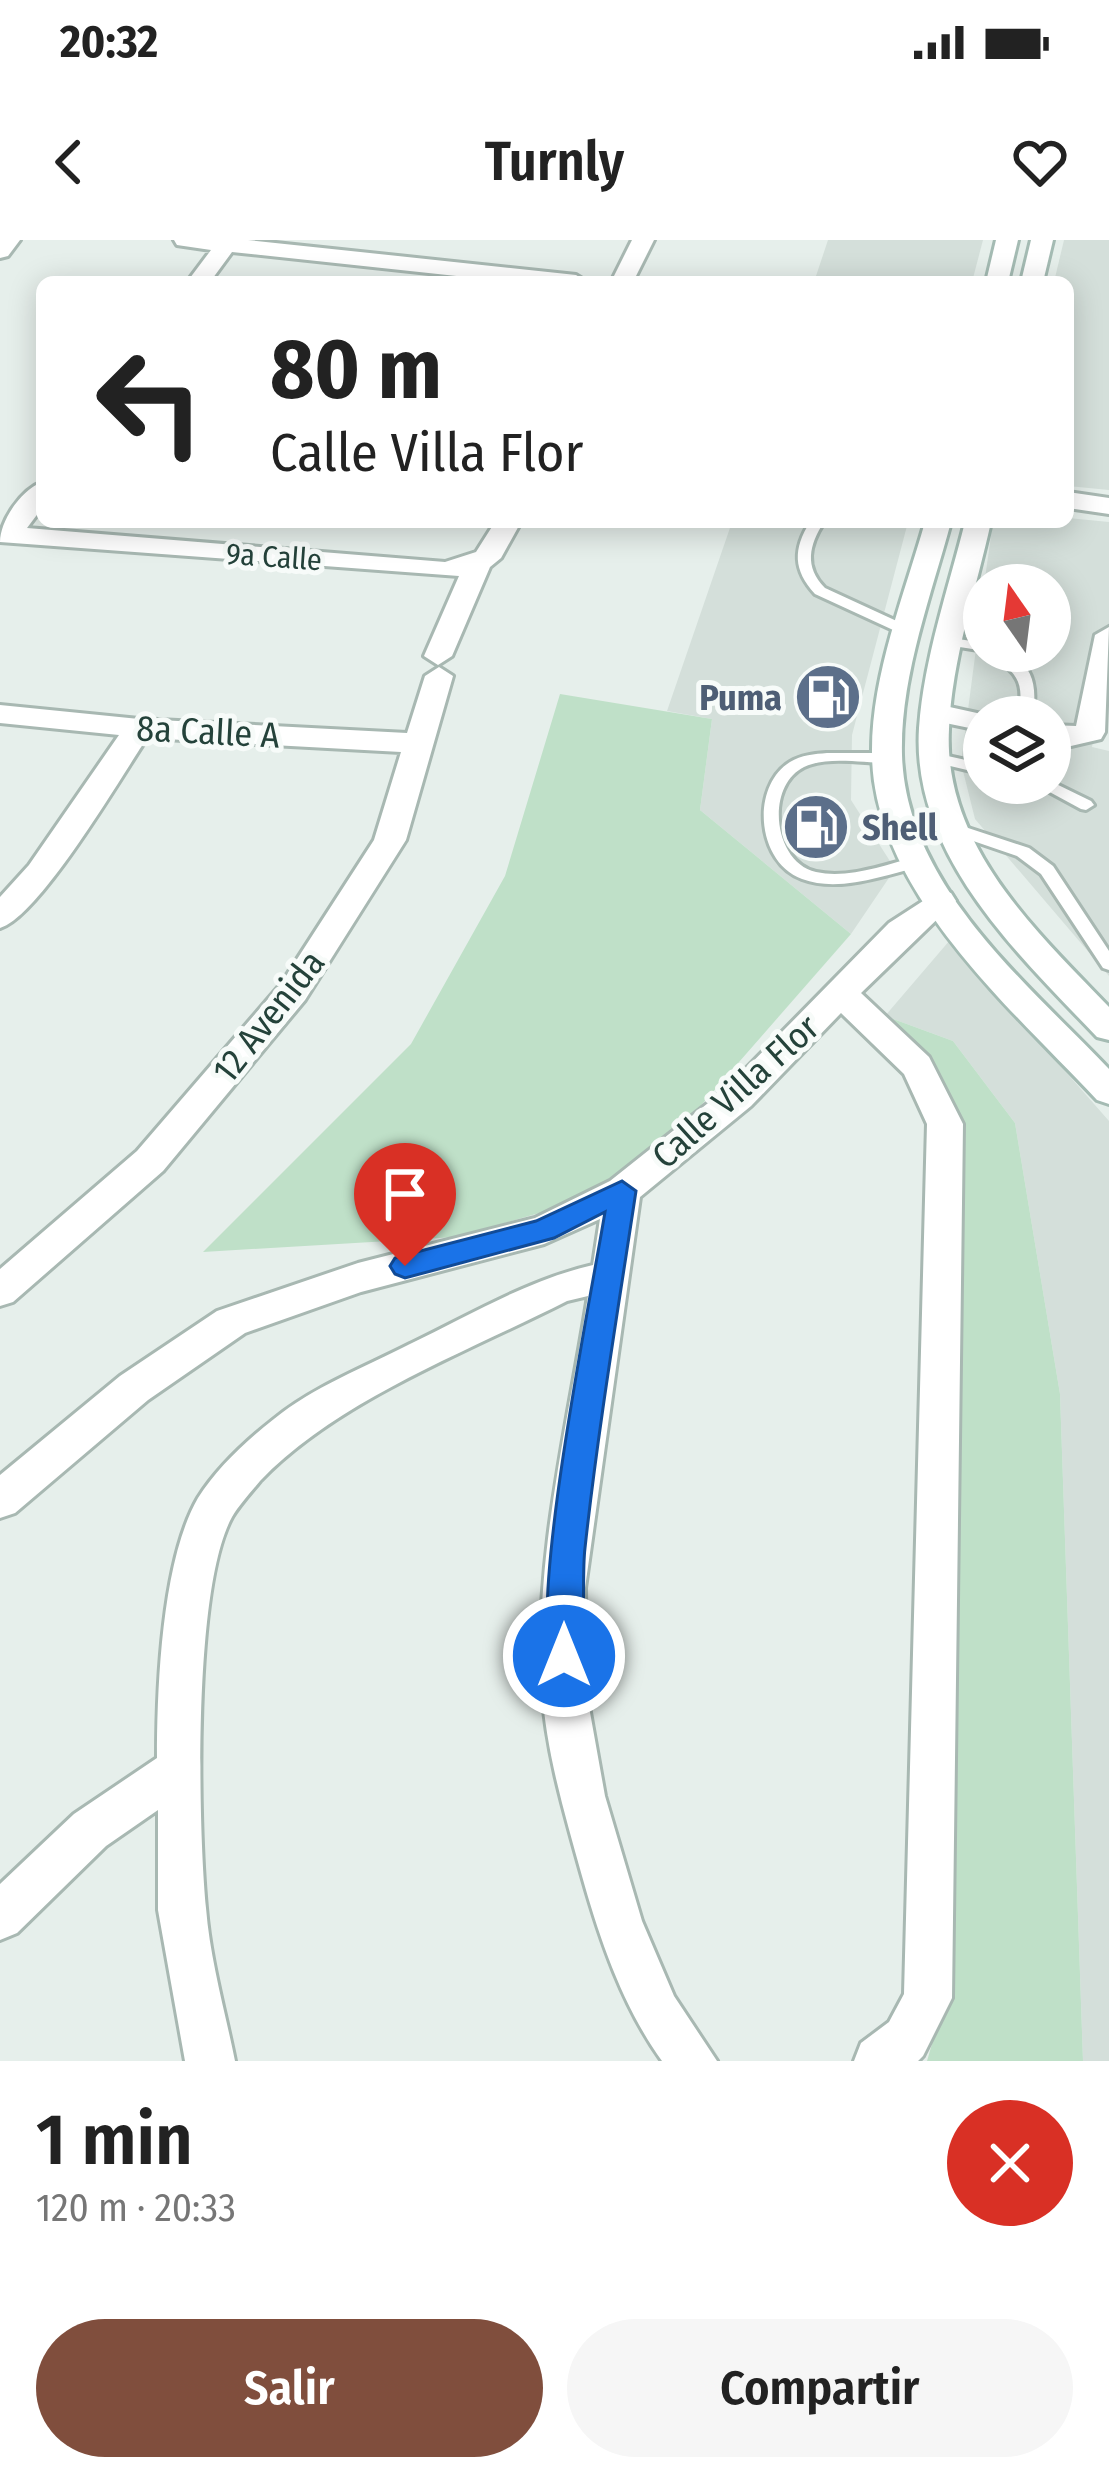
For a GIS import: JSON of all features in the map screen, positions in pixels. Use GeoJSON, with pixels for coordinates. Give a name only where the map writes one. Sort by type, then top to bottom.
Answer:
{"type":"FeatureCollection","features":[{"type":"Feature","properties":{"kind":"street"},"geometry":{"type":"LineString","coordinates":[[0,251],[9,240]]}},
{"type":"Feature","properties":{"kind":"street"},"geometry":{"type":"LineString","coordinates":[[185,240],[456,276]]}},
{"type":"Feature","properties":{"kind":"street"},"geometry":{"type":"LineString","coordinates":[[625,276],[643,240]]}},
{"type":"Feature","properties":{"kind":"street"},"geometry":{"type":"LineString","coordinates":[[998,276],[1007,240]]}},
{"type":"Feature","properties":{"kind":"street"},"geometry":{"type":"LineString","coordinates":[[1033,276],[1042,240]]}},
{"type":"Feature","properties":{"kind":"street"},"geometry":{"type":"LineString","coordinates":[[202,276],[226,244]]}},
{"type":"Feature","properties":{"kind":"street"},"geometry":{"type":"LineString","coordinates":[[4,535],[36,497]]}},
{"type":"Feature","properties":{"kind":"street"},"geometry":{"type":"LineString","coordinates":[[1074,501],[1109,506]]}},
{"type":"Feature","properties":{"kind":"street"},"geometry":{"type":"LineString","coordinates":[[240,554],[256,528]]}},
{"type":"Feature","properties":{"kind":"street"},"geometry":{"type":"LineString","coordinates":[[477,565],[494,552],[505,528]]}},
{"type":"Feature","properties":{"kind":"street"},"geometry":{"type":"LineString","coordinates":[[936,528],[909,632],[887,758],[902,831],[940,901],[1109,1091]]}},
{"type":"Feature","properties":{"kind":"street"},"geometry":{"type":"LineString","coordinates":[[977,528],[936,713],[934,758],[948,826],[1032,946],[1109,1028]]}},
{"type":"Feature","properties":{"kind":"street","name":"9a Calle"},"geometry":{"type":"LineString","coordinates":[[4,535],[445,570],[477,565]]}},
{"type":"Feature","properties":{"kind":"street","name":"12 Avenida"},"geometry":{"type":"LineString","coordinates":[[0,1291],[149,1161],[293,992],[390,840],[438,666],[477,565]]}},
{"type":"Feature","properties":{"kind":"street"},"geometry":{"type":"LineString","coordinates":[[1071,737],[1090,732],[1109,635]]}},
{"type":"Feature","properties":{"kind":"street"},"geometry":{"type":"LineString","coordinates":[[936,713],[963,718]]}},
{"type":"Feature","properties":{"kind":"street","name":"8a Calle A"},"geometry":{"type":"LineString","coordinates":[[0,714],[139,728],[417,743]]}},
{"type":"Feature","properties":{"kind":"street"},"geometry":{"type":"LineString","coordinates":[[0,917],[40,873],[139,728]]}},
{"type":"Feature","properties":{"kind":"street","name":"Calle Villa Flor"},"geometry":{"type":"LineString","coordinates":[[0,1500],[134,1388],[231,1322],[358,1279],[544,1230],[622,1191],[739,1097],[901,931],[940,901],[984,881]]}},
{"type":"Feature","properties":{"kind":"street"},"geometry":{"type":"LineString","coordinates":[[840,994],[916,1061],[935,1090],[945,1124],[928,1998],[906,2039],[879,2061]]}},
{"type":"Feature","properties":{"kind":"street"},"geometry":{"type":"LineString","coordinates":[[622,1191],[564,1588],[565,1690],[582,1796],[619,1922],[657,2014],[692,2061]]}},
{"type":"Feature","properties":{"kind":"street"},"geometry":{"type":"LineString","coordinates":[[210,2061],[182,1910],[179,1694],[197,1557],[214,1509],[244,1470],[291,1428],[351,1392],[558,1288],[609,1276]]}},
{"type":"Feature","properties":{"kind":"street"},"geometry":{"type":"LineString","coordinates":[[0,1916],[90,1830],[179,1769]]}},
{"type":"Feature","properties":{"kind":"lane"},"geometry":{"type":"LineString","coordinates":[[813,528],[801,560],[808,580],[820,591],[909,632]]}},
{"type":"Feature","properties":{"kind":"lane"},"geometry":{"type":"LineString","coordinates":[[952,642],[963,643]]}},
{"type":"Feature","properties":{"kind":"lane"},"geometry":{"type":"LineString","coordinates":[[887,758],[807,761],[793,766],[778,784],[772,815],[776,848],[786,864],[805,874],[832,878],[916,862]]}},
{"type":"Feature","properties":{"kind":"lane"},"geometry":{"type":"LineString","coordinates":[[934,758],[963,764]]}},
{"type":"Feature","properties":{"kind":"lane"},"geometry":{"type":"LineString","coordinates":[[1071,798],[1086,805]]}},
{"type":"Feature","properties":{"kind":"lane"},"geometry":{"type":"LineString","coordinates":[[948,826],[1023,852],[1047,870],[1109,964]]}},
{"type":"Feature","properties":{"kind":"shaded area"},"geometry":{"type":"Polygon","coordinates":[[[828,240],[983,240],[974,276],[816,276],[828,240]]]}},
{"type":"Feature","properties":{"kind":"shaded area"},"geometry":{"type":"Polygon","coordinates":[[[1064,240],[1109,240],[1109,490],[1074,487],[1074,276],[1055,276],[1064,240]]]}},
{"type":"Feature","properties":{"kind":"shaded area"},"geometry":{"type":"Polygon","coordinates":[[[1074,519],[1109,522],[1109,651],[1092,747],[1109,751],[1109,976],[975,819],[971,804],[1071,804],[1071,696],[970,696],[973,672],[1071,672],[1071,564],[987,564],[992,528],[1074,528],[1074,519]]]}},
{"type":"Feature","properties":{"kind":"shaded area"},"geometry":{"type":"Polygon","coordinates":[[[730,528],[906,528],[852,735],[851,800],[895,869],[851,934],[700,810],[712,719],[667,711],[730,528]]]}},
{"type":"Feature","properties":{"kind":"shaded area"},"geometry":{"type":"Polygon","coordinates":[[[950,940],[1109,1121],[1109,2061],[1083,2061],[1060,1394],[1015,1123],[953,1041],[885,1016],[950,940]]]}},
{"type":"Feature","properties":{"kind":"green space"},"geometry":{"type":"Polygon","coordinates":[[[560,694],[712,719],[700,810],[851,934],[690,1118],[588,1199],[456,1237],[203,1252],[411,1044],[505,876],[560,694]]]}},
{"type":"Feature","properties":{"kind":"green space"},"geometry":{"type":"Polygon","coordinates":[[[885,1016],[953,1041],[1015,1123],[1060,1394],[1083,2061],[927,2061],[939,2020],[927,1093],[885,1016]]]}},
{"type":"Feature","properties":{"kind":"place","name":"Puma"},"geometry":{"type":"Point","coordinates":[828,697]}},
{"type":"Feature","properties":{"kind":"place","name":"Shell"},"geometry":{"type":"Point","coordinates":[816,827]}},
{"type":"Feature","properties":{"kind":"route"},"geometry":{"type":"LineString","coordinates":[[405,1266],[544,1230],[622,1191],[576,1490],[564,1588],[564,1656]]}}]}
